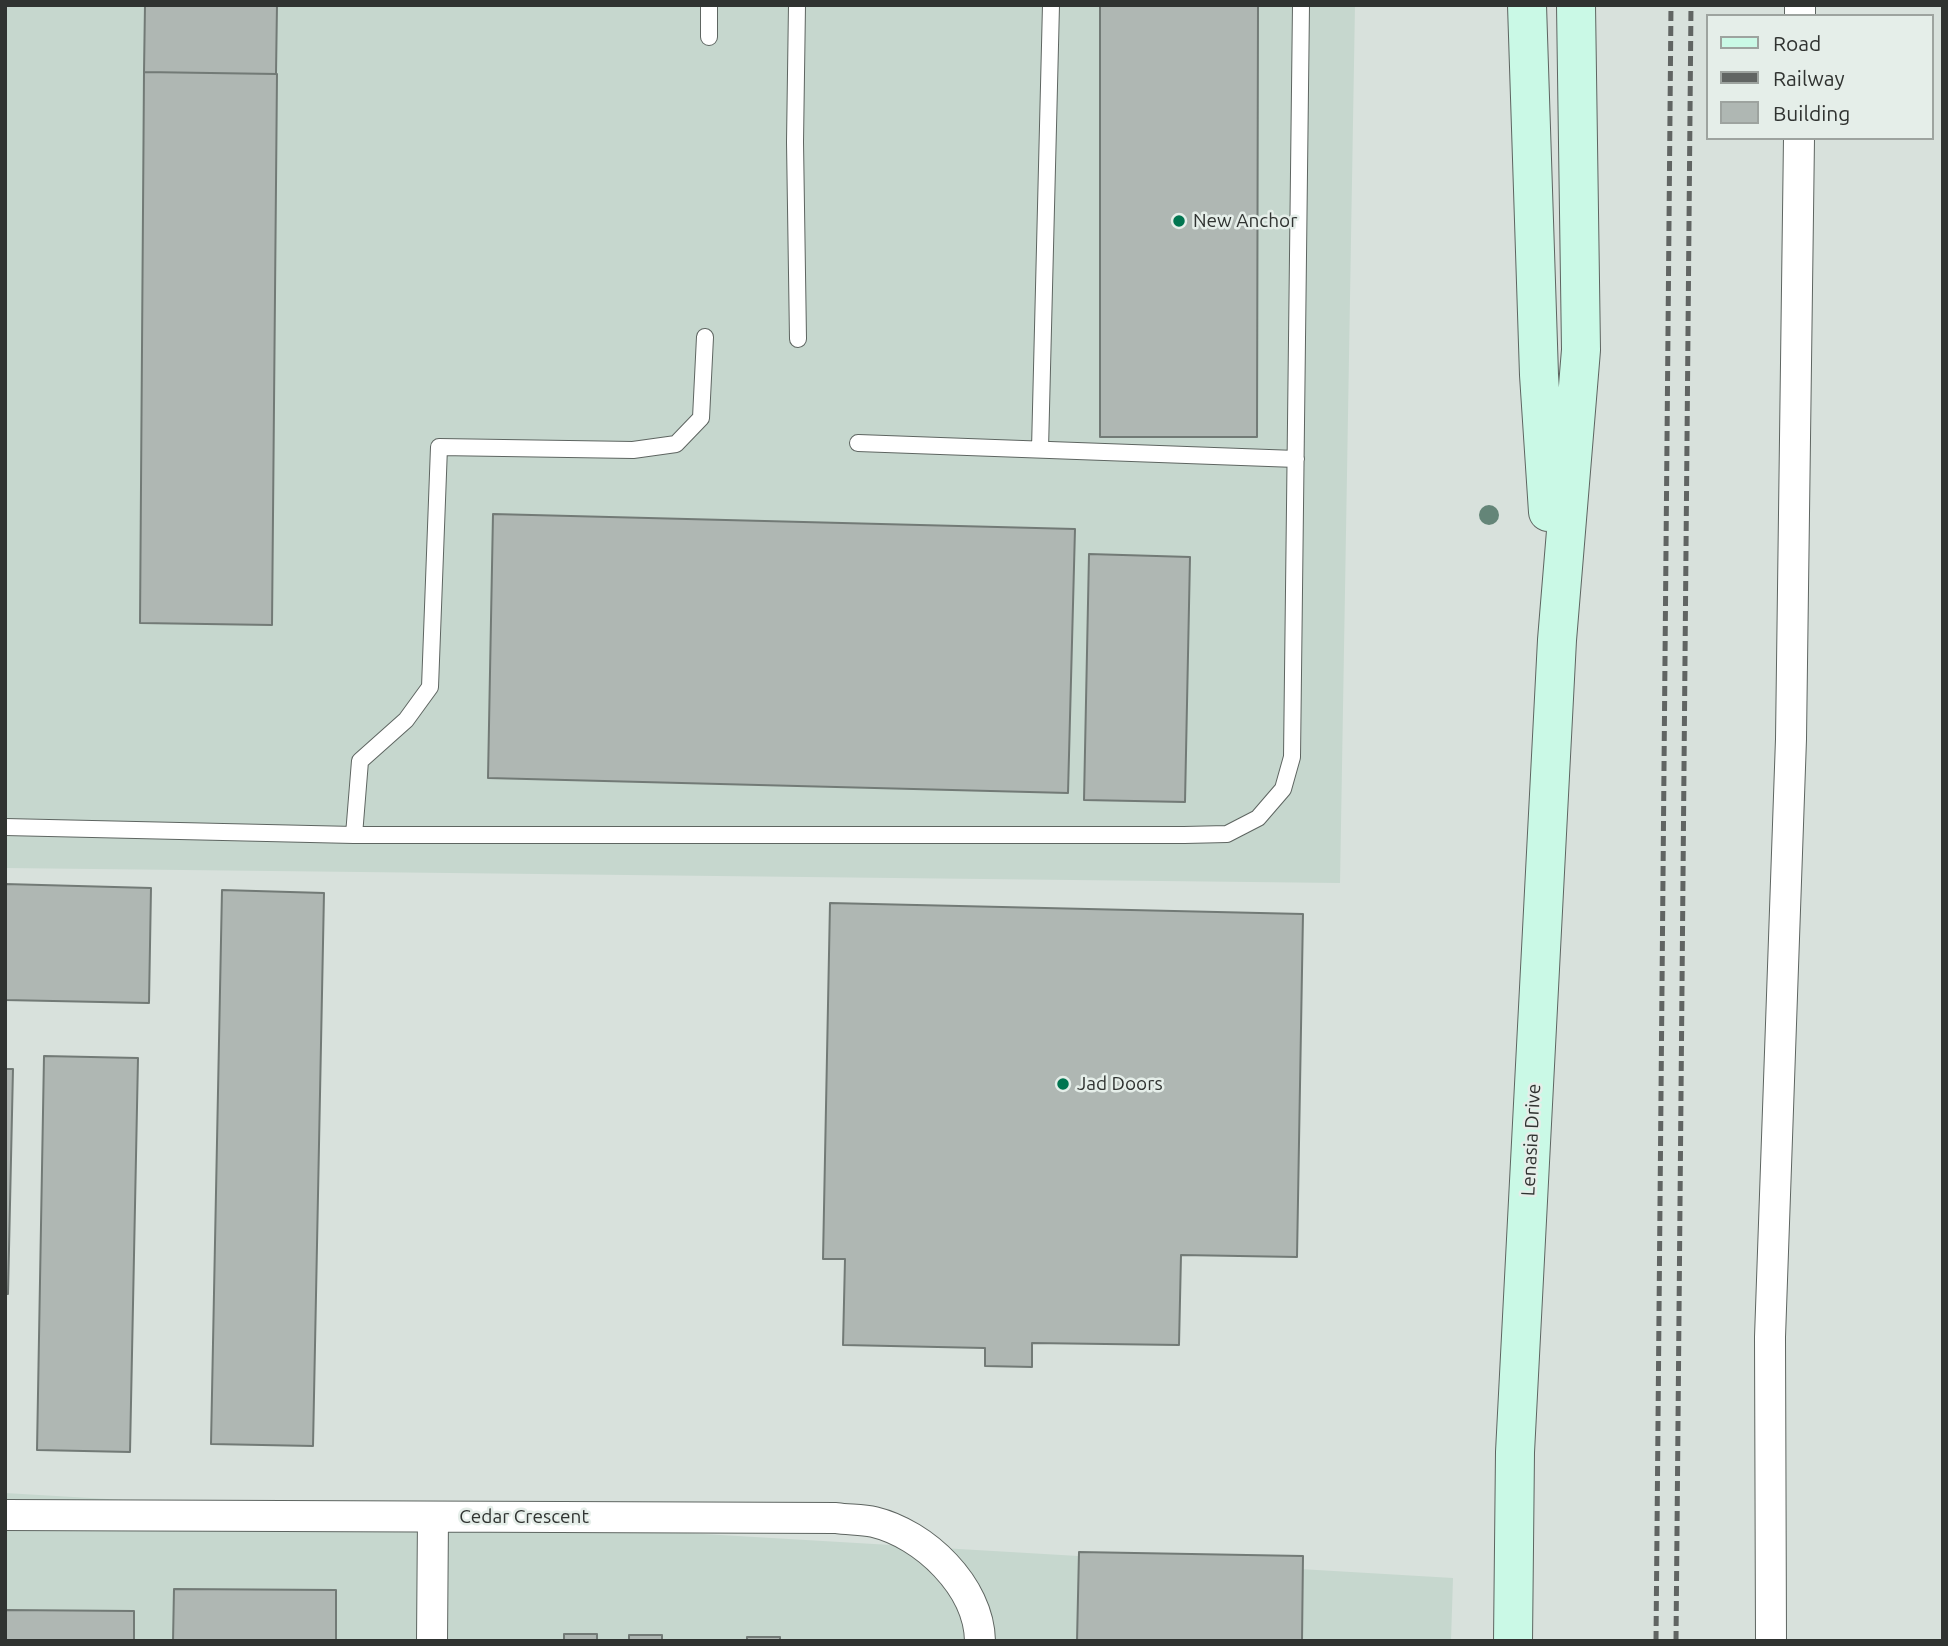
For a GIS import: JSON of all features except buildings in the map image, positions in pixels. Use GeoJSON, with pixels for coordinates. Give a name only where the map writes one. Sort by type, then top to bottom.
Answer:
{"type":"FeatureCollection","features":[{"type":"Feature","properties":{"kind":"main road"},"geometry":{"type":"LineString","coordinates":[[1527,5],[1539,375],[1557,640]]}},
{"type":"Feature","properties":{"kind":"main road"},"geometry":{"type":"LineString","coordinates":[[1557,640],[1581,350],[1576,5]]}},
{"type":"Feature","properties":{"kind":"main road","name":"Lenasia Drive"},"geometry":{"type":"LineString","coordinates":[[1513,1641],[1515,1452],[1557,640]]}},
{"type":"Feature","properties":{"kind":"street"},"geometry":{"type":"LineString","coordinates":[[1771,1641],[1770,1336],[1791,739],[1799,140]]}},
{"type":"Feature","properties":{"kind":"street","name":"Cedar Crescent"},"geometry":{"type":"LineString","coordinates":[[5,1514],[836,1518],[874,1522],[912,1538],[947,1566],[969,1600],[980,1641]]}},
{"type":"Feature","properties":{"kind":"street"},"geometry":{"type":"LineString","coordinates":[[432,1641],[433,1517]]}},
{"type":"Feature","properties":{"kind":"lane"},"geometry":{"type":"LineString","coordinates":[[709,5],[709,37]]}},
{"type":"Feature","properties":{"kind":"lane"},"geometry":{"type":"LineString","coordinates":[[797,5],[795,142],[798,340]]}},
{"type":"Feature","properties":{"kind":"lane"},"geometry":{"type":"LineString","coordinates":[[1040,449],[1051,5]]}},
{"type":"Feature","properties":{"kind":"lane"},"geometry":{"type":"LineString","coordinates":[[5,827],[355,835],[1227,834],[1258,818],[1283,789],[1292,757],[1301,5]]}},
{"type":"Feature","properties":{"kind":"lane"},"geometry":{"type":"LineString","coordinates":[[355,835],[359,761],[406,720],[430,687],[439,447],[633,450],[676,444],[701,418],[705,337]]}},
{"type":"Feature","properties":{"kind":"lane"},"geometry":{"type":"LineString","coordinates":[[858,443],[1296,459]]}},
{"type":"Feature","properties":{"kind":"shaded area"},"geometry":{"type":"Polygon","coordinates":[[[5,5],[1355,5],[1340,883],[5,868],[5,5]]]}},
{"type":"Feature","properties":{"kind":"shaded area"},"geometry":{"type":"Polygon","coordinates":[[[5,1493],[1453,1578],[1451,1641],[5,1641],[5,1493]]]}},
{"type":"Feature","properties":{"kind":"railway"},"geometry":{"type":"LineString","coordinates":[[1656,1641],[1671,5]]}},
{"type":"Feature","properties":{"kind":"railway"},"geometry":{"type":"LineString","coordinates":[[1676,1641],[1691,5]]}},
{"type":"Feature","properties":{"kind":"place","name":"New Anchor"},"geometry":{"type":"Point","coordinates":[1179,221]}},
{"type":"Feature","properties":{"kind":"place","name":"Jad Doors"},"geometry":{"type":"Point","coordinates":[1063,1084]}}]}
